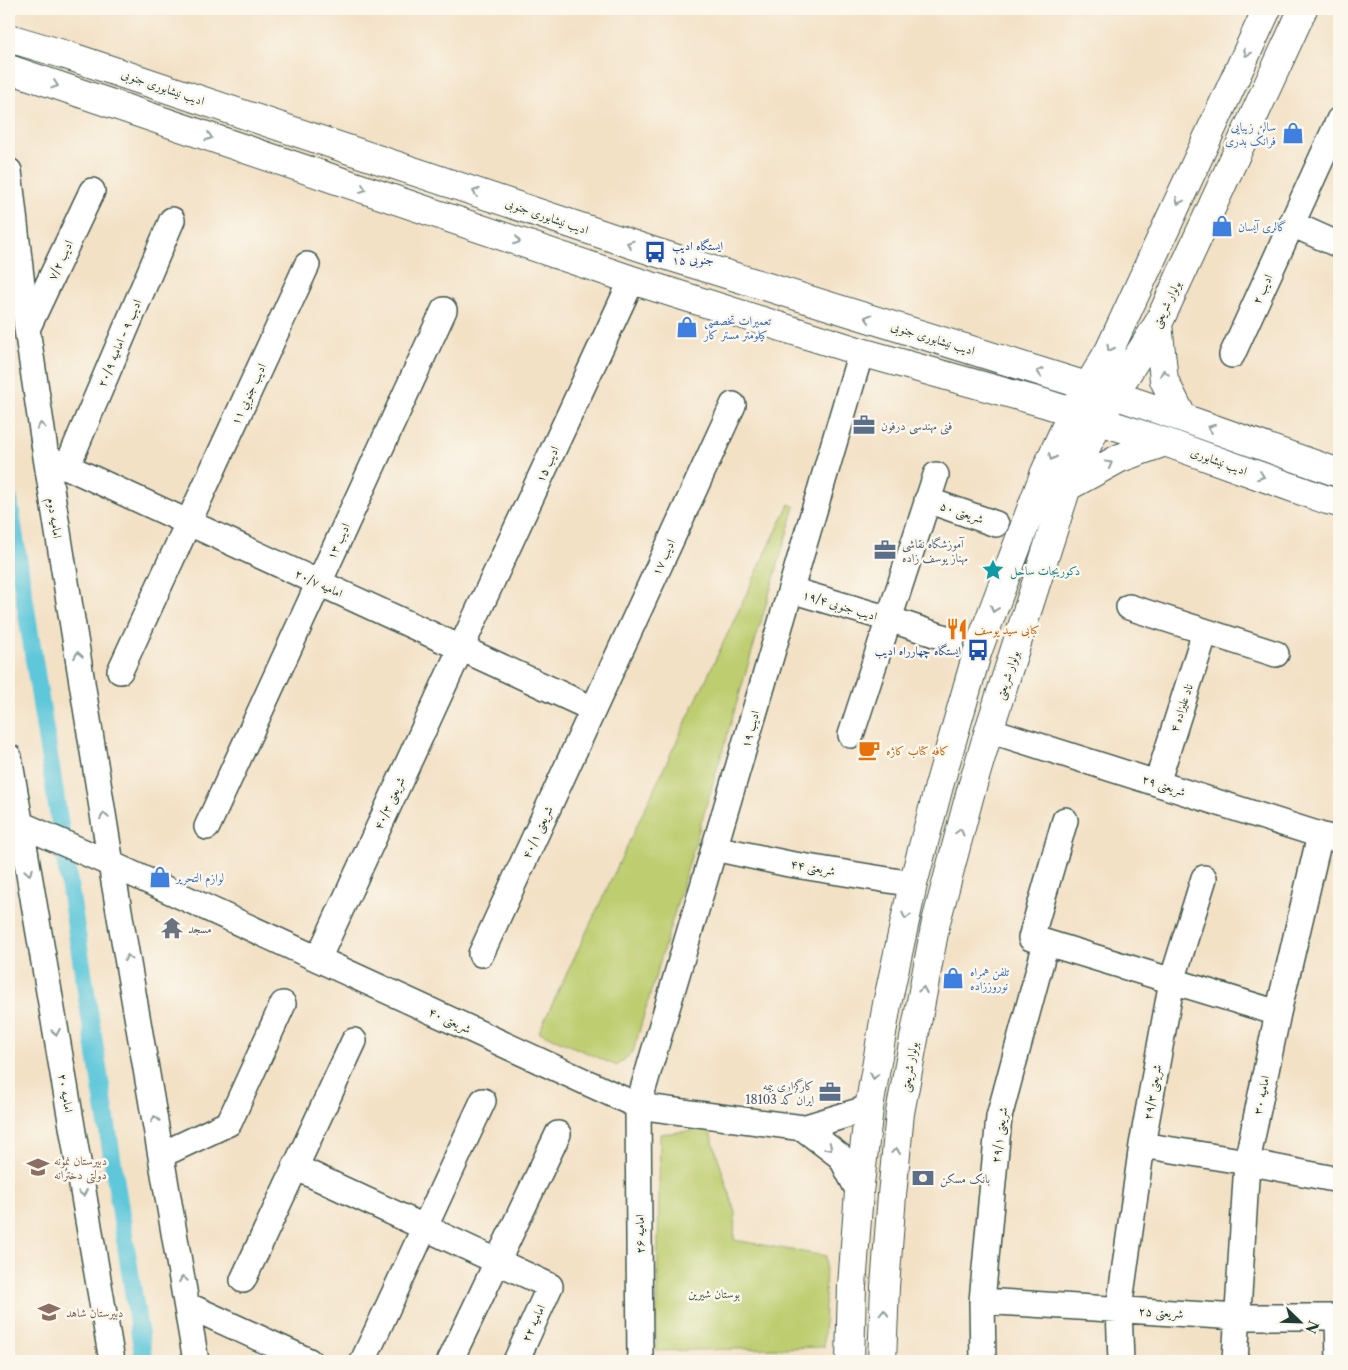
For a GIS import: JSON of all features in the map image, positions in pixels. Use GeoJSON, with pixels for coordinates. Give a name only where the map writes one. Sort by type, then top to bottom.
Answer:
{"type":"FeatureCollection","features":[{"type":"Feature","properties":{"kind":"main road"},"geometry":{"type":"LineString","coordinates":[[850,1361],[852,1286],[859,1192],[869,1108],[887,1004],[913,884],[978,650],[1045,472],[1072,413],[1109,351],[1267,9]]}},
{"type":"Feature","properties":{"kind":"main road","name":"بولوار شریعتی"},"geometry":{"type":"LineString","coordinates":[[882,1361],[890,1214],[900,1113],[936,922],[989,730],[1067,487],[1099,421],[1158,324],[1302,9]]}},
{"type":"Feature","properties":{"kind":"main road","name":"ادیب نیشابوری جنوبی"},"geometry":{"type":"LineString","coordinates":[[9,38],[66,55],[655,252],[1087,386],[1113,396]]}},
{"type":"Feature","properties":{"kind":"main road"},"geometry":{"type":"LineString","coordinates":[[9,69],[632,280],[861,352],[1044,403],[1072,413]]}},
{"type":"Feature","properties":{"kind":"main road"},"geometry":{"type":"LineString","coordinates":[[1158,324],[1164,380],[1183,418]]}},
{"type":"Feature","properties":{"kind":"main road"},"geometry":{"type":"LineString","coordinates":[[1113,396],[1183,418],[1339,474]]}},
{"type":"Feature","properties":{"kind":"main road","name":"ادیب نیشابوری"},"geometry":{"type":"LineString","coordinates":[[1072,413],[1165,442],[1339,503]]}},
{"type":"Feature","properties":{"kind":"main road"},"geometry":{"type":"LineString","coordinates":[[1067,487],[1120,458],[1165,442]]}},
{"type":"Feature","properties":{"kind":"street","name":"ادیب ۲"},"geometry":{"type":"LineString","coordinates":[[1232,355],[1339,120]]}},
{"type":"Feature","properties":{"kind":"street","name":"امامیه دوم"},"geometry":{"type":"LineString","coordinates":[[9,171],[27,329],[56,462],[111,864]]}},
{"type":"Feature","properties":{"kind":"street","name":"ادیب ۷/۲"},"geometry":{"type":"LineString","coordinates":[[27,329],[92,191]]}},
{"type":"Feature","properties":{"kind":"street","name":"ادیب ۹ - امامیه ۲۰/۹"},"geometry":{"type":"LineString","coordinates":[[56,462],[172,220]]}},
{"type":"Feature","properties":{"kind":"street"},"geometry":{"type":"LineString","coordinates":[[1292,224],[1339,246]]}},
{"type":"Feature","properties":{"kind":"street","name":"ادیب جنوبي ١١"},"geometry":{"type":"LineString","coordinates":[[120,671],[307,265]]}},
{"type":"Feature","properties":{"kind":"street","name":"ادیب ۱۵"},"geometry":{"type":"LineString","coordinates":[[460,648],[632,280]]}},
{"type":"Feature","properties":{"kind":"street","name":"ادیب ۱۳"},"geometry":{"type":"LineString","coordinates":[[207,827],[444,310]]}},
{"type":"Feature","properties":{"kind":"street","name":"ادیب ۱۹"},"geometry":{"type":"LineString","coordinates":[[638,1106],[861,352]]}},
{"type":"Feature","properties":{"kind":"street","name":"ادیب ۱۷"},"geometry":{"type":"LineString","coordinates":[[593,709],[734,405]]}},
{"type":"Feature","properties":{"kind":"street","name":"امامیه ۲۰/۷"},"geometry":{"type":"LineString","coordinates":[[56,462],[593,709]]}},
{"type":"Feature","properties":{"kind":"street"},"geometry":{"type":"LineString","coordinates":[[851,735],[936,475]]}},
{"type":"Feature","properties":{"kind":"street","name":"شریعتی ۵۰"},"geometry":{"type":"LineString","coordinates":[[927,500],[996,524]]}},
{"type":"Feature","properties":{"kind":"street","name":"ادیب جنوبی ۱۹/۴"},"geometry":{"type":"LineString","coordinates":[[791,590],[952,640]]}},
{"type":"Feature","properties":{"kind":"street"},"geometry":{"type":"LineString","coordinates":[[1129,608],[1276,654]]}},
{"type":"Feature","properties":{"kind":"street","name":"ناد علیزاده ۴"},"geometry":{"type":"LineString","coordinates":[[1157,783],[1205,632]]}},
{"type":"Feature","properties":{"kind":"street","name":"شریعتی ۴۰/۳"},"geometry":{"type":"LineString","coordinates":[[318,959],[460,648]]}},
{"type":"Feature","properties":{"kind":"street","name":"شریعتی ۴۰/۱"},"geometry":{"type":"LineString","coordinates":[[481,954],[593,709]]}},
{"type":"Feature","properties":{"kind":"street","name":"شریعتی ۲۹"},"geometry":{"type":"LineString","coordinates":[[989,730],[1330,837]]}},
{"type":"Feature","properties":{"kind":"street","name":"امامیه ۲۰"},"geometry":{"type":"LineString","coordinates":[[9,757],[15,821],[112,1361]]}},
{"type":"Feature","properties":{"kind":"street","name":"شریعتی ۲۹/۱"},"geometry":{"type":"LineString","coordinates":[[983,1361],[982,1301],[999,1117],[1064,820]]}},
{"type":"Feature","properties":{"kind":"street","name":"شریعتی ۴۰"},"geometry":{"type":"LineString","coordinates":[[15,821],[638,1106],[803,1128],[869,1108]]}},
{"type":"Feature","properties":{"kind":"street","name":"امامیه ۳۰"},"geometry":{"type":"LineString","coordinates":[[1235,1361],[1247,1162],[1278,1013],[1330,837]]}},
{"type":"Feature","properties":{"kind":"street","name":"شریعتی ۴۴"},"geometry":{"type":"LineString","coordinates":[[714,848],[789,864],[913,884]]}},
{"type":"Feature","properties":{"kind":"street"},"geometry":{"type":"LineString","coordinates":[[111,864],[196,1361]]}},
{"type":"Feature","properties":{"kind":"street","name":"شریعتی ۲۹/۳"},"geometry":{"type":"LineString","coordinates":[[1121,1361],[1119,1309],[1142,1145],[1172,981],[1204,878]]}},
{"type":"Feature","properties":{"kind":"street"},"geometry":{"type":"LineString","coordinates":[[1038,941],[1278,1013]]}},
{"type":"Feature","properties":{"kind":"street"},"geometry":{"type":"LineString","coordinates":[[161,1155],[229,1123],[283,1004]]}},
{"type":"Feature","properties":{"kind":"street"},"geometry":{"type":"LineString","coordinates":[[243,1280],[354,1041]]}},
{"type":"Feature","properties":{"kind":"street"},"geometry":{"type":"LineString","coordinates":[[363,1361],[483,1101]]}},
{"type":"Feature","properties":{"kind":"street","name":"امامیه ۲۶"},"geometry":{"type":"LineString","coordinates":[[638,1106],[640,1361]]}},
{"type":"Feature","properties":{"kind":"street","name":"شریعتی ۴۰"},"geometry":{"type":"LineString","coordinates":[[803,1128],[841,1157],[859,1192]]}},
{"type":"Feature","properties":{"kind":"street"},"geometry":{"type":"LineString","coordinates":[[450,1361],[558,1134]]}},
{"type":"Feature","properties":{"kind":"street"},"geometry":{"type":"LineString","coordinates":[[1142,1145],[1247,1162],[1339,1180]]}},
{"type":"Feature","properties":{"kind":"street"},"geometry":{"type":"LineString","coordinates":[[295,1167],[498,1261]]}},
{"type":"Feature","properties":{"kind":"street","name":"امامیه ۲۲"},"geometry":{"type":"LineString","coordinates":[[498,1261],[550,1286],[516,1361]]}},
{"type":"Feature","properties":{"kind":"street","name":"شریعتی ۲۵"},"geometry":{"type":"LineString","coordinates":[[982,1301],[1237,1317],[1339,1317]]}},
{"type":"Feature","properties":{"kind":"street"},"geometry":{"type":"LineString","coordinates":[[187,1305],[309,1361]]}},
{"type":"Feature","properties":{"kind":"street"},"geometry":{"type":"LineString","coordinates":[[1339,1317],[1339,1361]]}},
{"type":"Feature","properties":{"kind":"green space"},"geometry":{"type":"Polygon","coordinates":[[[789,504],[795,507],[633,1052],[617,1066],[539,1032],[789,504]]]}},
{"type":"Feature","properties":{"kind":"green space","name":"بوستان شیرین"},"geometry":{"type":"Polygon","coordinates":[[[709,1129],[735,1212],[734,1240],[826,1256],[824,1347],[656,1351],[660,1134],[709,1129]]]}},
{"type":"Feature","properties":{"kind":"waterway"},"geometry":{"type":"LineString","coordinates":[[9,500],[144,1361]]}},
{"type":"Feature","properties":{"kind":"place","name":"سالن زیبایی فرانک بدری"},"geometry":{"type":"Point","coordinates":[1293,133]}},
{"type":"Feature","properties":{"kind":"place","name":"گالری آيسان"},"geometry":{"type":"Point","coordinates":[1222,226]}},
{"type":"Feature","properties":{"kind":"place","name":"ایستگاه ادیب جنوبی ۱۵"},"geometry":{"type":"Point","coordinates":[655,252]}},
{"type":"Feature","properties":{"kind":"place","name":"تعمیرات تخصصی کیلومتر مستر کار"},"geometry":{"type":"Point","coordinates":[687,327]}},
{"type":"Feature","properties":{"kind":"place","name":"فنی مهندسی درفون"},"geometry":{"type":"Point","coordinates":[864,425]}},
{"type":"Feature","properties":{"kind":"place","name":"آموزشگاه نقاشی مهناز یوسف زاده"},"geometry":{"type":"Point","coordinates":[885,550]}},
{"type":"Feature","properties":{"kind":"place","name":"دکوریجات ساحل"},"geometry":{"type":"Point","coordinates":[993,570]}},
{"type":"Feature","properties":{"kind":"place","name":"کبابی سید یوسف"},"geometry":{"type":"Point","coordinates":[957,629]}},
{"type":"Feature","properties":{"kind":"place","name":"ایستگاه چهارراه ادیب"},"geometry":{"type":"Point","coordinates":[978,650]}},
{"type":"Feature","properties":{"kind":"place","name":"کافه کتاب کاژه"},"geometry":{"type":"Point","coordinates":[869,750]}},
{"type":"Feature","properties":{"kind":"place","name":"لوازم التحریر"},"geometry":{"type":"Point","coordinates":[160,877]}},
{"type":"Feature","properties":{"kind":"place","name":"مسجد"},"geometry":{"type":"Point","coordinates":[172,928]}},
{"type":"Feature","properties":{"kind":"place","name":"تلفن همراه نوروززاده"},"geometry":{"type":"Point","coordinates":[953,978]}},
{"type":"Feature","properties":{"kind":"place","name":"کارگزاری بیمه ایران کد 18103"},"geometry":{"type":"Point","coordinates":[830,1092]}},
{"type":"Feature","properties":{"kind":"place","name":"دبیرستان نمونه دولتی دخترانه"},"geometry":{"type":"Point","coordinates":[38,1167]}},
{"type":"Feature","properties":{"kind":"place","name":"بانک مسکن"},"geometry":{"type":"Point","coordinates":[923,1178]}},
{"type":"Feature","properties":{"kind":"place","name":"دبیرستان شاهد"},"geometry":{"type":"Point","coordinates":[49,1312]}}]}
